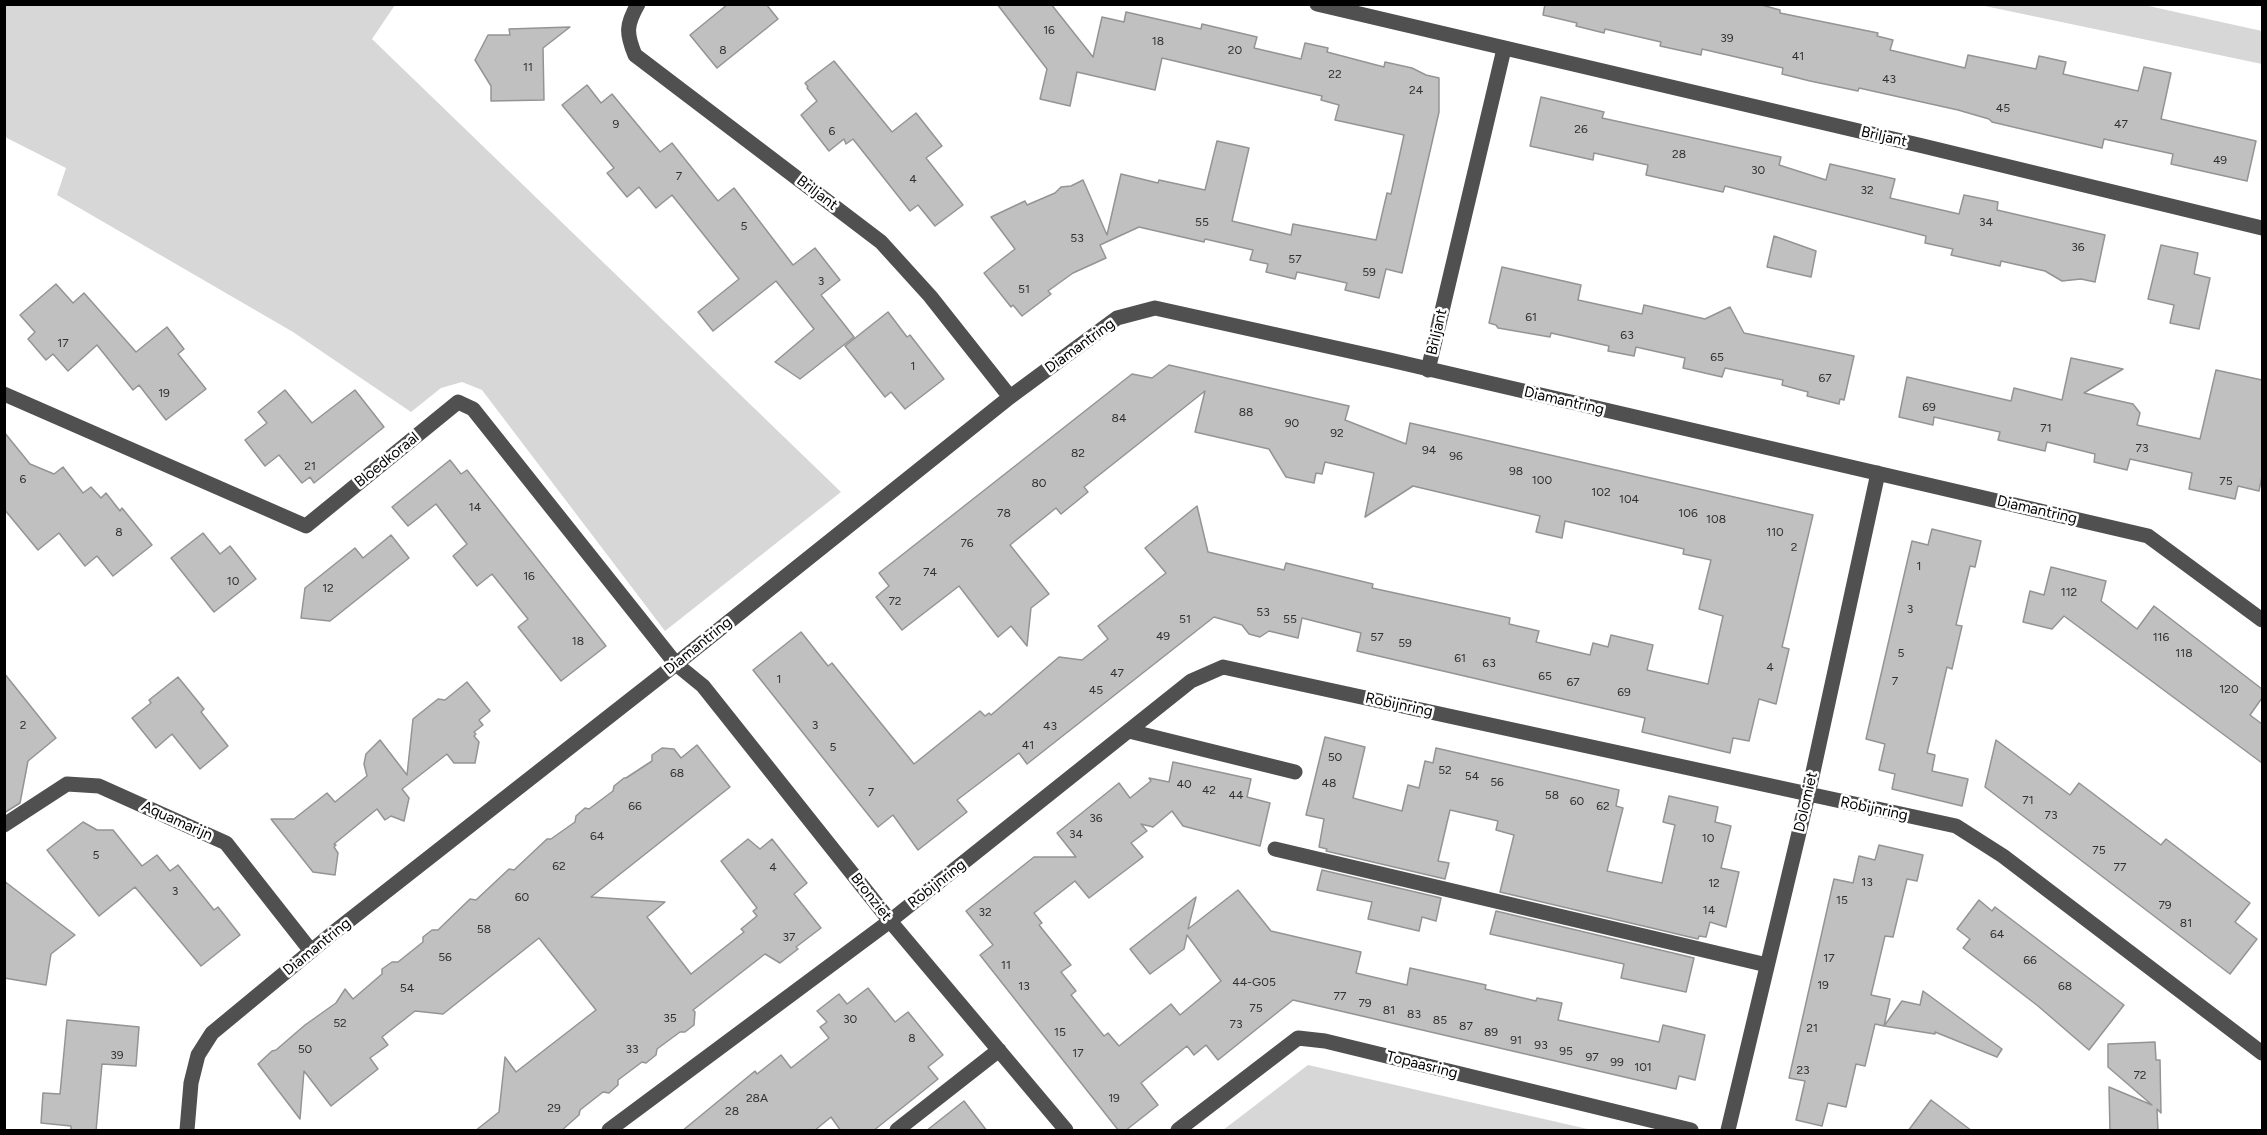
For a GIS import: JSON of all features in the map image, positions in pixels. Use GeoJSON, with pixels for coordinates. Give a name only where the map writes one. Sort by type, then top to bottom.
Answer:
{"type":"FeatureCollection","features":[{"type":"Feature","properties":{"kind":"street","name":"Briljant"},"geometry":{"type":"LineString","coordinates":[[638,4],[629,21],[628,39],[635,55],[881,242],[930,296],[1011,397]]}},
{"type":"Feature","properties":{"kind":"street","name":"Briljant"},"geometry":{"type":"LineString","coordinates":[[1317,4],[2262,228]]}},
{"type":"Feature","properties":{"kind":"street","name":"Briljant"},"geometry":{"type":"LineString","coordinates":[[1428,370],[1504,49]]}},
{"type":"Feature","properties":{"kind":"street","name":"Diamantring"},"geometry":{"type":"LineString","coordinates":[[187,1131],[191,1083],[198,1055],[212,1034],[311,951],[1011,397],[1117,318],[1155,308],[2148,536],[2262,620]]}},
{"type":"Feature","properties":{"kind":"street","name":"Bloedkoraal"},"geometry":{"type":"LineString","coordinates":[[4,394],[306,526],[459,402],[473,410],[676,664]]}},
{"type":"Feature","properties":{"kind":"street","name":"Dolomiet"},"geometry":{"type":"LineString","coordinates":[[1728,1131],[1808,795],[1878,473]]}},
{"type":"Feature","properties":{"kind":"street","name":"Bronziet"},"geometry":{"type":"LineString","coordinates":[[676,664],[703,686],[890,921],[1066,1131]]}},
{"type":"Feature","properties":{"kind":"street","name":"Robijnring"},"geometry":{"type":"LineString","coordinates":[[609,1131],[890,921],[1191,681],[1223,667],[1956,826],[2003,856],[2262,1053]]}},
{"type":"Feature","properties":{"kind":"street"},"geometry":{"type":"LineString","coordinates":[[1129,731],[1295,772]]}},
{"type":"Feature","properties":{"kind":"street","name":"Aquamarijn"},"geometry":{"type":"LineString","coordinates":[[4,825],[67,784],[99,786],[226,843],[311,951]]}},
{"type":"Feature","properties":{"kind":"street"},"geometry":{"type":"LineString","coordinates":[[1275,849],[1767,965]]}},
{"type":"Feature","properties":{"kind":"street","name":"Topaasring"},"geometry":{"type":"LineString","coordinates":[[1178,1131],[1298,1038],[1325,1041],[1691,1131]]}},
{"type":"Feature","properties":{"kind":"street"},"geometry":{"type":"LineString","coordinates":[[897,1131],[999,1050]]}},
{"type":"Feature","properties":{"kind":"shaded area"},"geometry":{"type":"Polygon","coordinates":[[[4,5],[395,5],[372,39],[841,492],[665,631],[482,390],[462,382],[441,388],[411,412],[293,332],[57,195],[66,168],[5,137],[4,5]]]}},
{"type":"Feature","properties":{"kind":"shaded area"},"geometry":{"type":"Polygon","coordinates":[[[1980,5],[2144,5],[2262,31],[2262,64],[1980,5]]]}},
{"type":"Feature","properties":{"kind":"shaded area"},"geometry":{"type":"Polygon","coordinates":[[[1308,1065],[1592,1130],[1223,1130],[1308,1065]]]}},
{"type":"Feature","properties":{"kind":"building"},"geometry":{"type":"Polygon","coordinates":[[[728,4],[766,4],[778,19],[717,68],[690,35],[728,4]]]}},
{"type":"Feature","properties":{"kind":"building"},"geometry":{"type":"Polygon","coordinates":[[[997,4],[1051,4],[1093,57],[1102,17],[1124,22],[1126,12],[1201,29],[1202,24],[1257,37],[1254,48],[1301,59],[1305,43],[1328,48],[1327,52],[1384,67],[1385,62],[1412,68],[1439,78],[1439,112],[1402,273],[1386,269],[1379,298],[1345,290],[1347,283],[1297,272],[1295,279],[1266,272],[1268,264],[1250,260],[1253,250],[1205,239],[1204,242],[1139,227],[1100,245],[1106,258],[1073,273],[1048,291],[1051,294],[1022,316],[1013,305],[1011,307],[984,273],[1015,249],[991,217],[1025,201],[1027,205],[1055,193],[1061,187],[1071,186],[1083,180],[1107,235],[1121,174],[1158,183],[1159,180],[1205,190],[1217,141],[1249,148],[1232,221],[1291,235],[1293,224],[1376,240],[1387,193],[1391,194],[1404,135],[1335,120],[1339,105],[1321,100],[1322,96],[1162,58],[1155,90],[1077,72],[1070,106],[1040,99],[1047,69],[997,4]]]}},
{"type":"Feature","properties":{"kind":"building"},"geometry":{"type":"Polygon","coordinates":[[[1545,4],[1758,4],[1780,10],[1780,13],[1878,33],[1877,36],[1893,40],[1890,50],[1965,68],[1968,55],[2036,69],[2039,56],[2066,62],[2063,74],[2138,91],[2144,67],[2171,73],[2161,119],[2256,141],[2247,181],[2171,164],[2173,154],[2104,139],[2102,148],[1992,122],[1989,119],[1958,110],[1859,88],[1858,91],[1810,81],[1782,74],[1783,68],[1702,49],[1701,55],[1660,46],[1661,42],[1605,29],[1604,33],[1576,26],[1577,23],[1543,15],[1545,4]]]}},
{"type":"Feature","properties":{"kind":"building"},"geometry":{"type":"Polygon","coordinates":[[[570,27],[543,48],[544,100],[491,101],[491,86],[475,60],[488,35],[510,35],[509,29],[570,27]]]}},
{"type":"Feature","properties":{"kind":"building"},"geometry":{"type":"Polygon","coordinates":[[[834,61],[892,132],[916,113],[942,146],[926,158],[963,205],[935,226],[918,205],[910,211],[853,139],[846,144],[844,139],[829,151],[801,115],[817,101],[805,83],[834,61]]]}},
{"type":"Feature","properties":{"kind":"building"},"geometry":{"type":"Polygon","coordinates":[[[587,85],[601,103],[612,94],[660,152],[672,143],[718,201],[734,188],[793,265],[815,248],[840,280],[821,295],[854,337],[800,379],[775,362],[814,329],[776,281],[713,331],[698,312],[739,279],[672,195],[656,208],[639,187],[627,197],[607,173],[614,168],[562,105],[587,85]]]}},
{"type":"Feature","properties":{"kind":"building"},"geometry":{"type":"Polygon","coordinates":[[[1541,97],[1604,112],[1602,118],[1781,157],[1779,165],[1826,180],[1830,164],[1895,179],[1890,198],[1959,214],[1964,195],[1998,202],[1997,210],[2105,235],[2095,282],[2081,279],[2062,281],[2045,271],[2001,261],[2000,266],[1951,255],[1953,249],[1925,243],[1926,236],[1725,186],[1723,192],[1646,175],[1648,165],[1594,153],[1593,160],[1530,146],[1541,97]]]}},
{"type":"Feature","properties":{"kind":"building"},"geometry":{"type":"Polygon","coordinates":[[[1774,236],[1816,251],[1811,277],[1767,267],[1774,236]]]}},
{"type":"Feature","properties":{"kind":"building"},"geometry":{"type":"Polygon","coordinates":[[[2161,245],[2198,253],[2194,274],[2210,278],[2199,329],[2170,323],[2174,305],[2148,299],[2161,245]]]}},
{"type":"Feature","properties":{"kind":"building"},"geometry":{"type":"Polygon","coordinates":[[[1502,267],[1581,285],[1578,300],[1642,314],[1644,305],[1705,319],[1730,307],[1744,333],[1854,356],[1844,400],[1840,399],[1839,404],[1807,396],[1808,392],[1782,385],[1783,380],[1725,368],[1722,377],[1683,368],[1685,358],[1636,347],[1634,356],[1608,351],[1609,346],[1551,333],[1550,337],[1498,328],[1489,323],[1502,267]]]}},
{"type":"Feature","properties":{"kind":"building"},"geometry":{"type":"Polygon","coordinates":[[[56,284],[73,303],[84,293],[136,352],[167,327],[184,349],[178,354],[206,389],[166,420],[139,385],[133,390],[97,345],[68,371],[53,354],[46,360],[28,339],[35,332],[20,315],[56,284]]]}},
{"type":"Feature","properties":{"kind":"building"},"geometry":{"type":"Polygon","coordinates":[[[888,312],[907,337],[910,335],[944,379],[905,409],[891,392],[885,397],[845,346],[888,312]]]}},
{"type":"Feature","properties":{"kind":"building"},"geometry":{"type":"Polygon","coordinates":[[[2071,358],[2123,369],[2084,393],[2133,404],[2140,413],[2137,425],[2200,439],[2216,370],[2262,380],[2262,476],[2259,491],[2238,486],[2235,499],[2189,489],[2192,473],[2130,459],[2127,470],[2094,462],[2095,454],[2047,442],[2045,451],[1998,440],[2000,432],[1934,417],[1933,425],[1899,417],[1907,377],[2011,401],[2014,388],[2062,400],[2071,358]]]}},
{"type":"Feature","properties":{"kind":"building"},"geometry":{"type":"Polygon","coordinates":[[[1169,365],[1349,406],[1345,420],[1406,444],[1410,423],[1813,515],[1782,647],[1789,649],[1776,704],[1759,699],[1749,741],[1733,738],[1730,753],[1642,732],[1645,718],[1357,651],[1361,633],[1302,618],[1298,638],[1269,631],[1260,637],[1249,634],[1242,625],[1214,617],[1027,764],[1019,753],[957,800],[967,812],[918,850],[893,815],[878,827],[753,670],[801,632],[828,666],[832,663],[914,764],[980,711],[985,716],[989,713],[991,715],[1059,657],[1082,660],[1108,639],[1098,626],[1166,573],[1145,548],[1197,506],[1208,552],[1284,570],[1286,563],[1373,584],[1372,588],[1510,618],[1509,624],[1539,631],[1536,642],[1590,655],[1593,643],[1608,647],[1611,635],[1653,645],[1647,670],[1708,684],[1723,616],[1699,609],[1711,560],[1683,554],[1684,549],[1565,521],[1562,538],[1536,532],[1540,516],[1413,486],[1365,517],[1374,473],[1325,462],[1322,474],[1316,473],[1314,483],[1286,477],[1269,449],[1195,432],[1205,391],[1084,487],[1088,492],[1061,514],[1056,508],[1010,545],[1049,594],[1031,608],[1027,646],[1011,626],[998,637],[959,586],[902,630],[876,597],[889,586],[879,573],[1132,374],[1152,378],[1169,365]]]}},
{"type":"Feature","properties":{"kind":"building"},"geometry":{"type":"Polygon","coordinates":[[[285,390],[312,423],[355,390],[384,427],[314,483],[310,477],[302,483],[279,455],[265,466],[245,440],[267,423],[258,412],[285,390]]]}},
{"type":"Feature","properties":{"kind":"building"},"geometry":{"type":"Polygon","coordinates":[[[4,432],[30,464],[54,474],[63,467],[83,493],[91,487],[101,498],[106,493],[120,511],[122,508],[152,545],[113,576],[97,556],[85,566],[59,533],[38,550],[4,509],[4,432]]]}},
{"type":"Feature","properties":{"kind":"building"},"geometry":{"type":"Polygon","coordinates":[[[450,460],[461,474],[467,470],[606,646],[561,681],[518,627],[528,619],[492,574],[477,586],[453,556],[467,544],[436,504],[408,526],[392,507],[450,460]]]}},
{"type":"Feature","properties":{"kind":"building"},"geometry":{"type":"Polygon","coordinates":[[[1932,529],[1981,541],[1975,567],[1970,566],[1956,625],[1962,626],[1952,669],[1947,667],[1927,753],[1935,755],[1932,771],[1968,779],[1962,806],[1892,789],[1895,774],[1879,770],[1885,744],[1866,739],[1912,541],[1928,545],[1932,529]]]}},
{"type":"Feature","properties":{"kind":"building"},"geometry":{"type":"Polygon","coordinates":[[[203,533],[220,554],[230,546],[256,579],[214,612],[171,558],[203,533]]]}},
{"type":"Feature","properties":{"kind":"building"},"geometry":{"type":"Polygon","coordinates":[[[391,535],[409,558],[330,621],[301,618],[305,588],[355,548],[363,558],[391,535]]]}},
{"type":"Feature","properties":{"kind":"building"},"geometry":{"type":"Polygon","coordinates":[[[2051,567],[2106,581],[2101,601],[2137,629],[2154,606],[2262,689],[2262,698],[2250,715],[2262,724],[2262,763],[2064,616],[2052,629],[2023,622],[2030,591],[2044,595],[2051,567]]]}},
{"type":"Feature","properties":{"kind":"building"},"geometry":{"type":"Polygon","coordinates":[[[4,673],[56,738],[28,761],[20,803],[4,813],[4,673]]]}},
{"type":"Feature","properties":{"kind":"building"},"geometry":{"type":"Polygon","coordinates":[[[178,677],[204,709],[201,712],[228,746],[200,769],[172,734],[156,748],[132,718],[151,703],[149,700],[178,677]]]}},
{"type":"Feature","properties":{"kind":"building"},"geometry":{"type":"Polygon","coordinates":[[[467,682],[490,711],[479,720],[483,725],[474,732],[479,742],[475,763],[454,763],[447,754],[402,789],[409,798],[404,821],[391,816],[385,820],[377,809],[334,844],[338,853],[335,875],[313,872],[271,819],[294,819],[327,793],[335,802],[367,776],[364,764],[366,754],[380,740],[407,775],[413,719],[438,699],[445,700],[467,682]]]}},
{"type":"Feature","properties":{"kind":"building"},"geometry":{"type":"Polygon","coordinates":[[[1325,737],[1365,747],[1353,798],[1402,811],[1408,785],[1419,788],[1425,761],[1433,763],[1436,748],[1619,790],[1616,806],[1623,808],[1607,871],[1662,883],[1675,825],[1663,822],[1669,796],[1718,807],[1715,822],[1731,826],[1721,868],[1739,872],[1726,927],[1710,922],[1706,937],[1699,936],[1698,939],[1500,892],[1514,835],[1496,830],[1498,821],[1450,810],[1438,861],[1449,863],[1445,879],[1326,851],[1327,849],[1319,847],[1324,819],[1306,815],[1325,737]]]}},
{"type":"Feature","properties":{"kind":"building"},"geometry":{"type":"Polygon","coordinates":[[[1996,740],[2070,795],[2079,783],[2161,845],[2166,839],[2250,903],[2235,922],[2257,939],[2230,974],[1985,787],[1996,740]]]}},
{"type":"Feature","properties":{"kind":"building"},"geometry":{"type":"Polygon","coordinates":[[[697,745],[730,787],[591,897],[665,902],[647,917],[691,974],[744,932],[741,929],[757,916],[753,911],[757,908],[721,861],[748,839],[760,849],[772,839],[807,883],[794,894],[821,928],[780,963],[765,954],[693,1010],[695,1012],[694,1025],[657,1049],[656,1055],[646,1063],[642,1062],[618,1080],[618,1085],[609,1093],[603,1092],[580,1110],[579,1115],[561,1131],[475,1131],[499,1112],[505,1057],[516,1072],[596,1010],[539,938],[443,1014],[415,1011],[382,1037],[388,1045],[370,1058],[378,1069],[331,1106],[304,1071],[300,1119],[258,1064],[336,1003],[345,989],[353,999],[382,974],[382,969],[392,962],[398,962],[423,942],[423,937],[432,930],[438,930],[470,899],[476,900],[509,869],[514,870],[547,839],[551,839],[575,822],[576,816],[585,808],[589,809],[613,791],[614,786],[624,778],[652,761],[652,755],[662,748],[674,749],[681,758],[697,745]]]}},
{"type":"Feature","properties":{"kind":"building"},"geometry":{"type":"Polygon","coordinates":[[[1173,762],[1251,779],[1247,797],[1270,803],[1260,846],[1183,826],[1172,811],[1153,827],[1141,824],[1147,831],[1131,843],[1143,857],[1089,898],[1075,881],[1034,913],[1042,923],[1039,925],[1071,965],[1061,972],[1076,991],[1071,995],[1104,1036],[1108,1033],[1119,1046],[1171,1004],[1180,1015],[1221,981],[1187,935],[1184,949],[1150,974],[1130,949],[1196,897],[1188,929],[1238,890],[1271,931],[1361,952],[1356,973],[1407,985],[1410,968],[1486,985],[1485,989],[1536,1001],[1537,998],[1562,1003],[1558,1020],[1659,1042],[1663,1025],[1705,1035],[1695,1080],[1679,1076],[1676,1089],[1293,1000],[1218,1060],[1206,1045],[1194,1055],[1187,1046],[1141,1083],[1158,1105],[1125,1131],[1119,1131],[980,955],[993,945],[966,911],[1034,857],[1076,857],[1057,833],[1119,783],[1130,798],[1151,781],[1149,778],[1169,782],[1173,762]]]}},
{"type":"Feature","properties":{"kind":"building"},"geometry":{"type":"Polygon","coordinates":[[[83,822],[97,830],[113,830],[142,866],[157,855],[170,871],[178,865],[214,910],[218,907],[240,935],[201,966],[135,887],[99,916],[47,850],[83,822]]]}},
{"type":"Feature","properties":{"kind":"building"},"geometry":{"type":"Polygon","coordinates":[[[1879,845],[1923,855],[1917,881],[1907,879],[1893,937],[1885,936],[1871,995],[1890,999],[1884,1026],[1875,1024],[1865,1066],[1856,1064],[1846,1107],[1828,1103],[1822,1126],[1796,1120],[1805,1081],[1789,1078],[1834,879],[1853,883],[1859,856],[1875,860],[1879,845]]]}},
{"type":"Feature","properties":{"kind":"building"},"geometry":{"type":"Polygon","coordinates":[[[1322,870],[1441,898],[1436,921],[1422,917],[1419,931],[1368,919],[1372,902],[1317,890],[1322,870]]]}},
{"type":"Feature","properties":{"kind":"building"},"geometry":{"type":"Polygon","coordinates":[[[4,881],[75,935],[51,954],[46,985],[4,978],[4,881]]]}},
{"type":"Feature","properties":{"kind":"building"},"geometry":{"type":"Polygon","coordinates":[[[1979,900],[1992,911],[1995,907],[2124,1005],[2089,1050],[2038,1006],[1963,948],[1970,939],[1957,929],[1979,900]]]}},
{"type":"Feature","properties":{"kind":"building"},"geometry":{"type":"Polygon","coordinates":[[[1496,911],[1694,958],[1686,992],[1621,978],[1624,964],[1490,934],[1496,911]]]}},
{"type":"Feature","properties":{"kind":"building"},"geometry":{"type":"Polygon","coordinates":[[[868,988],[895,1022],[908,1012],[943,1055],[928,1067],[938,1079],[873,1131],[841,1131],[831,1117],[814,1131],[682,1131],[755,1071],[757,1074],[781,1055],[791,1068],[829,1038],[820,1027],[827,1022],[817,1011],[839,994],[847,1004],[868,988]]]}},
{"type":"Feature","properties":{"kind":"building"},"geometry":{"type":"Polygon","coordinates":[[[1923,991],[2002,1049],[1997,1057],[1935,1032],[1935,1034],[1884,1026],[1902,1001],[1920,1005],[1923,991]]]}},
{"type":"Feature","properties":{"kind":"building"},"geometry":{"type":"Polygon","coordinates":[[[67,1020],[139,1027],[136,1066],[102,1064],[96,1131],[71,1131],[71,1126],[41,1123],[43,1093],[60,1094],[67,1020]]]}},
{"type":"Feature","properties":{"kind":"building"},"geometry":{"type":"Polygon","coordinates":[[[2155,1042],[2156,1060],[2160,1060],[2161,1113],[2157,1109],[2158,1131],[2110,1131],[2109,1087],[2152,1105],[2108,1067],[2108,1044],[2155,1042]]]}},
{"type":"Feature","properties":{"kind":"building"},"geometry":{"type":"Polygon","coordinates":[[[1931,1100],[1972,1131],[1908,1131],[1931,1100]]]}},
{"type":"Feature","properties":{"kind":"building"},"geometry":{"type":"Polygon","coordinates":[[[964,1101],[987,1131],[926,1131],[964,1101]]]}}]}
